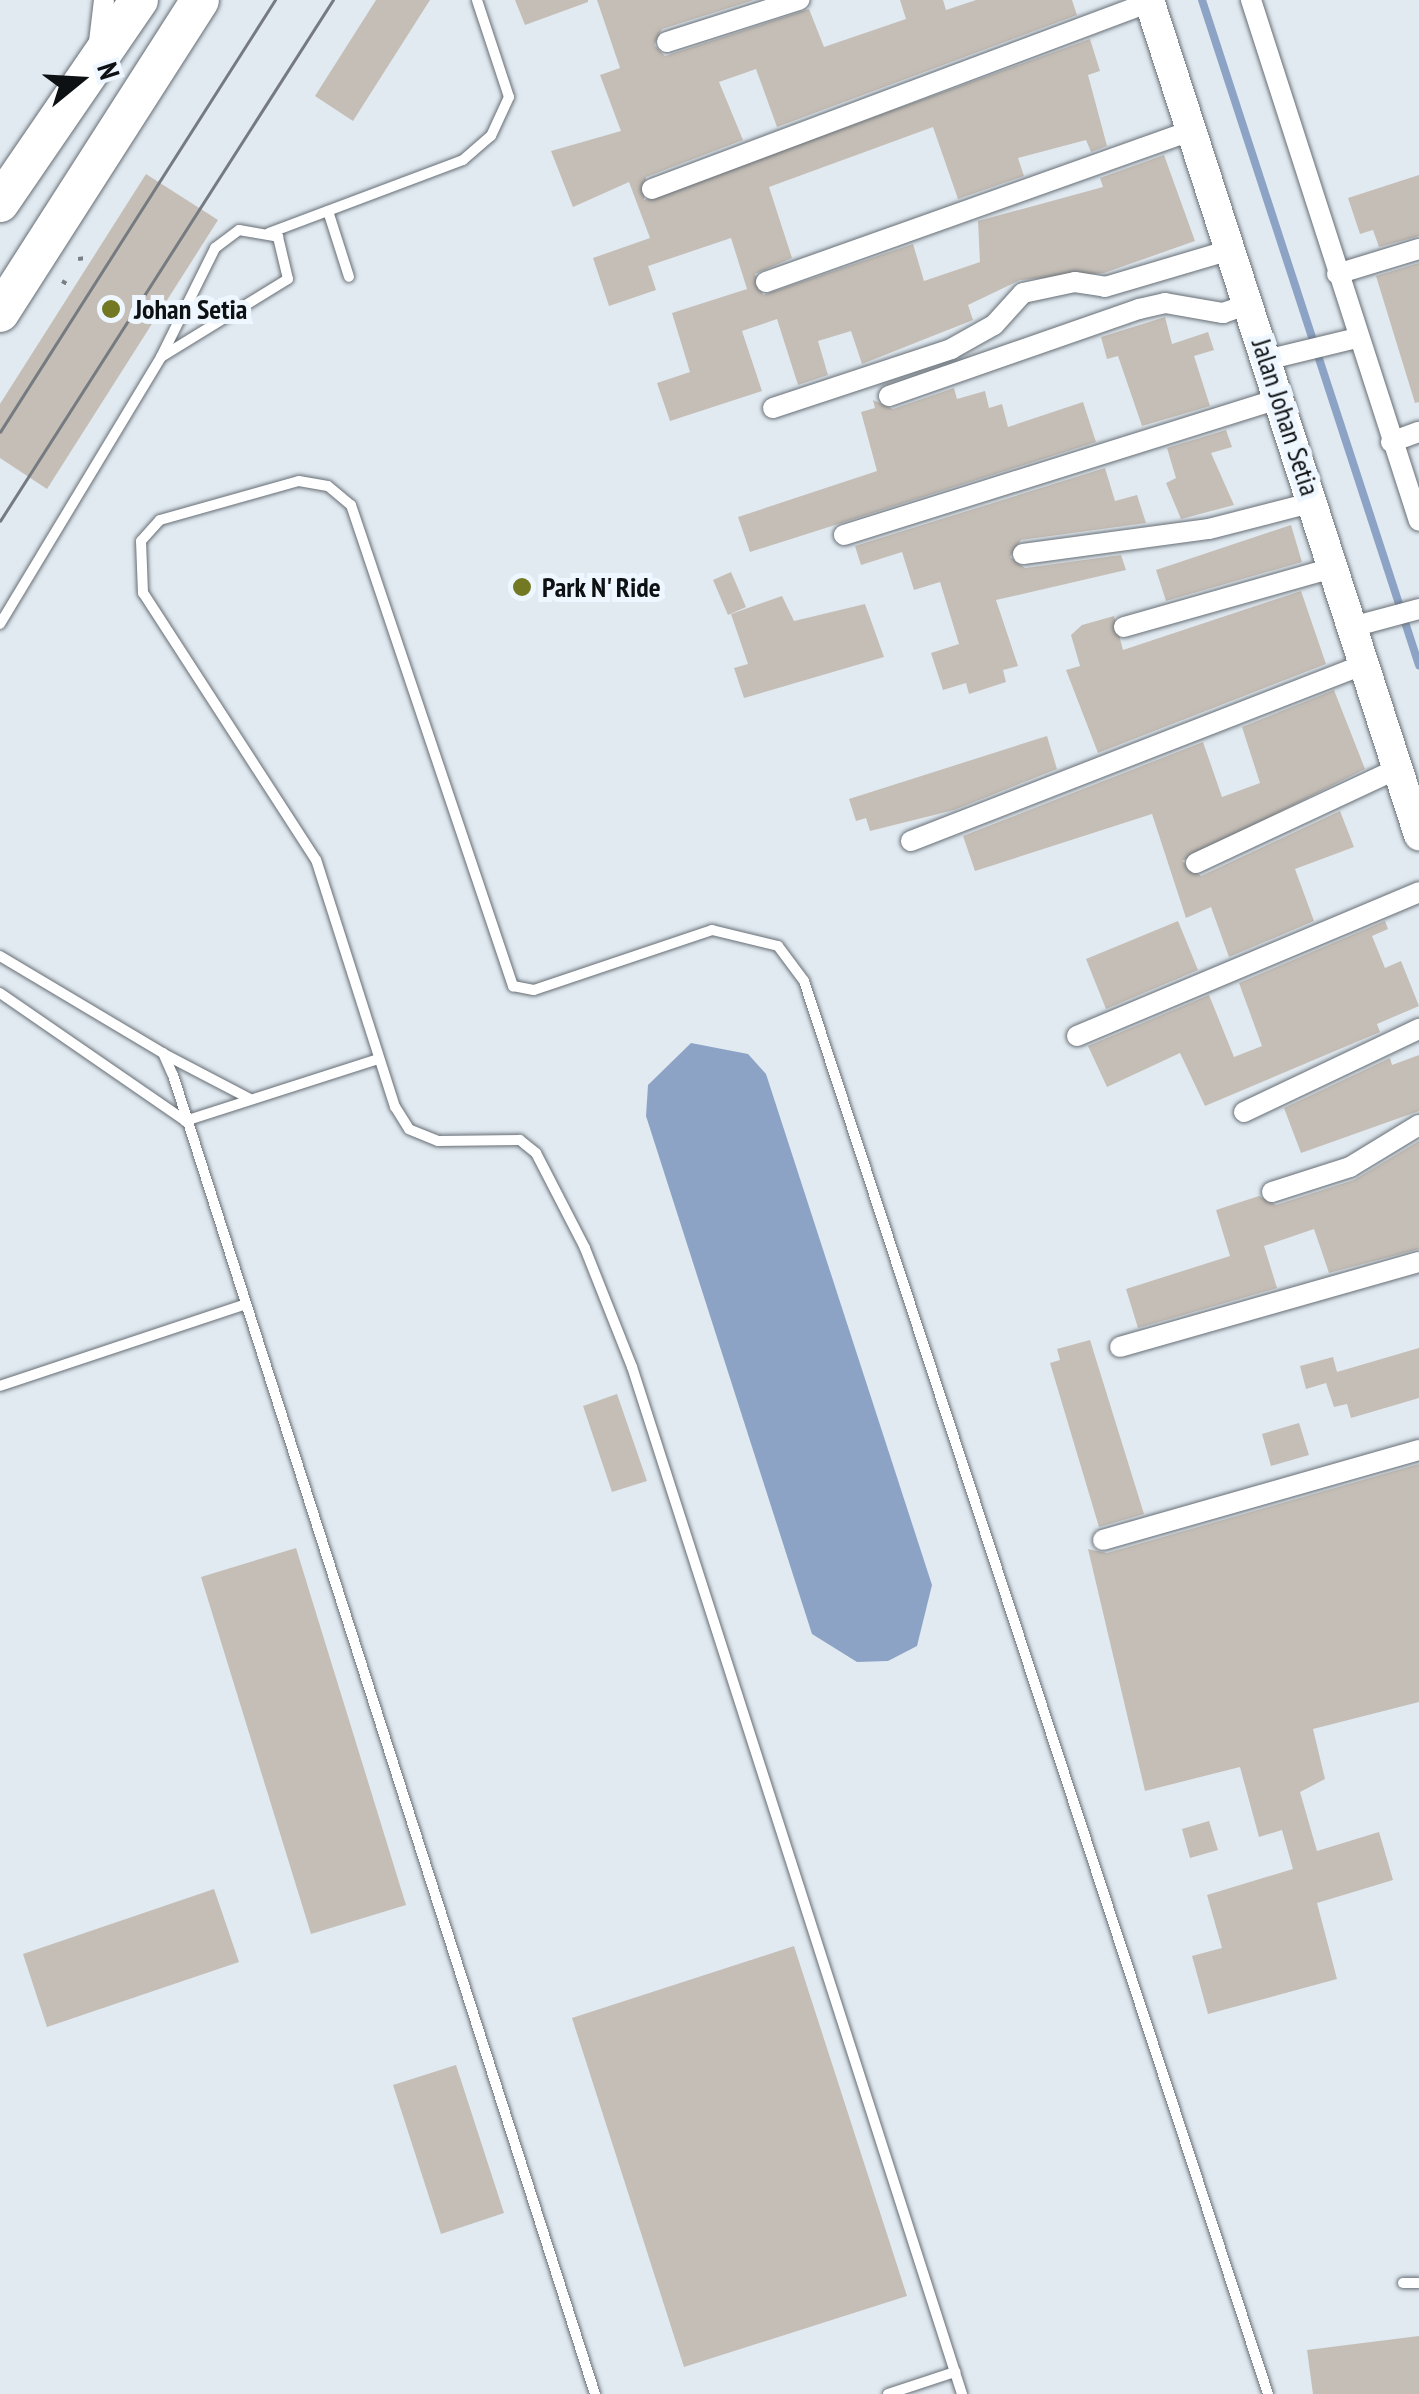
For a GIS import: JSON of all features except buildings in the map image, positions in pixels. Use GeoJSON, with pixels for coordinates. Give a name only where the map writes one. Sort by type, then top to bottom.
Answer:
{"type":"FeatureCollection","features":[{"type":"Feature","properties":{"kind":"highway"},"geometry":{"type":"LineString","coordinates":[[0,204],[139,0]]}},
{"type":"Feature","properties":{"kind":"highway"},"geometry":{"type":"LineString","coordinates":[[0,312],[200,0]]}},
{"type":"Feature","properties":{"kind":"main road","name":"Jalan Johan Setia"},"geometry":{"type":"LineString","coordinates":[[1149,1],[1183,134],[1249,304],[1278,358],[1278,399],[1333,568],[1364,624],[1364,664],[1419,835]]}},
{"type":"Feature","properties":{"kind":"street"},"geometry":{"type":"LineString","coordinates":[[81,86],[104,32],[104,0]]}},
{"type":"Feature","properties":{"kind":"street"},"geometry":{"type":"LineString","coordinates":[[667,42],[799,0]]}},
{"type":"Feature","properties":{"kind":"street"},"geometry":{"type":"LineString","coordinates":[[1251,0],[1337,274],[1348,340],[1419,521]]}},
{"type":"Feature","properties":{"kind":"street"},"geometry":{"type":"LineString","coordinates":[[652,189],[1149,1]]}},
{"type":"Feature","properties":{"kind":"street"},"geometry":{"type":"LineString","coordinates":[[766,282],[1183,134]]}},
{"type":"Feature","properties":{"kind":"street"},"geometry":{"type":"LineString","coordinates":[[1337,274],[1419,249]]}},
{"type":"Feature","properties":{"kind":"street"},"geometry":{"type":"LineString","coordinates":[[773,408],[951,348],[994,325],[1023,294],[1075,282],[1106,288],[1230,250]]}},
{"type":"Feature","properties":{"kind":"street"},"geometry":{"type":"LineString","coordinates":[[890,396],[1152,306],[1224,313],[1249,304]]}},
{"type":"Feature","properties":{"kind":"street"},"geometry":{"type":"LineString","coordinates":[[1278,358],[1348,340]]}},
{"type":"Feature","properties":{"kind":"street"},"geometry":{"type":"LineString","coordinates":[[844,534],[1278,399]]}},
{"type":"Feature","properties":{"kind":"street"},"geometry":{"type":"LineString","coordinates":[[1391,442],[1419,432]]}},
{"type":"Feature","properties":{"kind":"street"},"geometry":{"type":"LineString","coordinates":[[1022,554],[1209,529],[1314,502]]}},
{"type":"Feature","properties":{"kind":"street"},"geometry":{"type":"LineString","coordinates":[[1124,627],[1333,568]]}},
{"type":"Feature","properties":{"kind":"street"},"geometry":{"type":"LineString","coordinates":[[1364,624],[1419,608]]}},
{"type":"Feature","properties":{"kind":"street"},"geometry":{"type":"LineString","coordinates":[[911,841],[1364,664]]}},
{"type":"Feature","properties":{"kind":"street"},"geometry":{"type":"LineString","coordinates":[[1196,863],[1397,769]]}},
{"type":"Feature","properties":{"kind":"street"},"geometry":{"type":"LineString","coordinates":[[1077,1036],[1410,894]]}},
{"type":"Feature","properties":{"kind":"street"},"geometry":{"type":"LineString","coordinates":[[1244,1112],[1419,1029]]}},
{"type":"Feature","properties":{"kind":"street"},"geometry":{"type":"LineString","coordinates":[[1272,1192],[1350,1167],[1419,1125]]}},
{"type":"Feature","properties":{"kind":"street"},"geometry":{"type":"LineString","coordinates":[[1120,1347],[1419,1262]]}},
{"type":"Feature","properties":{"kind":"street"},"geometry":{"type":"LineString","coordinates":[[1103,1540],[1419,1450]]}},
{"type":"Feature","properties":{"kind":"lane"},"geometry":{"type":"LineString","coordinates":[[0,624],[162,357],[215,248],[239,230],[269,233],[462,160],[491,136],[509,97],[478,0]]}},
{"type":"Feature","properties":{"kind":"lane"},"geometry":{"type":"LineString","coordinates":[[328,211],[348,277]]}},
{"type":"Feature","properties":{"kind":"lane"},"geometry":{"type":"LineString","coordinates":[[162,357],[288,280],[286,254],[269,233]]}},
{"type":"Feature","properties":{"kind":"lane"},"geometry":{"type":"LineString","coordinates":[[962,2394],[632,1367],[584,1248],[536,1153],[520,1140],[438,1141],[409,1129],[378,1060],[304,836],[143,593],[136,568],[141,541],[160,520],[299,482],[328,486],[351,504],[513,986],[534,990],[712,930],[778,946],[804,981],[1268,2394]]}},
{"type":"Feature","properties":{"kind":"lane"},"geometry":{"type":"LineString","coordinates":[[0,956],[163,1053],[251,1100]]}},
{"type":"Feature","properties":{"kind":"lane"},"geometry":{"type":"LineString","coordinates":[[0,994],[185,1121]]}},
{"type":"Feature","properties":{"kind":"lane"},"geometry":{"type":"LineString","coordinates":[[163,1053],[595,2394]]}},
{"type":"Feature","properties":{"kind":"lane"},"geometry":{"type":"LineString","coordinates":[[185,1121],[378,1060]]}},
{"type":"Feature","properties":{"kind":"lane"},"geometry":{"type":"LineString","coordinates":[[0,1386],[244,1304]]}},
{"type":"Feature","properties":{"kind":"lane"},"geometry":{"type":"LineString","coordinates":[[1404,2283],[1419,2283]]}},
{"type":"Feature","properties":{"kind":"lane"},"geometry":{"type":"LineString","coordinates":[[888,2394],[954,2372]]}},
{"type":"Feature","properties":{"kind":"path"},"geometry":{"type":"LineString","coordinates":[[78,259],[86,258]]}},
{"type":"Feature","properties":{"kind":"water"},"geometry":{"type":"Polygon","coordinates":[[[691,1043],[748,1054],[766,1074],[932,1585],[917,1646],[888,1661],[857,1662],[812,1634],[646,1116],[648,1085],[691,1043]]]}},
{"type":"Feature","properties":{"kind":"waterway"},"geometry":{"type":"LineString","coordinates":[[1202,0],[1419,665]]}},
{"type":"Feature","properties":{"kind":"tram line"},"geometry":{"type":"LineString","coordinates":[[0,432],[275,0]]}},
{"type":"Feature","properties":{"kind":"tram line"},"geometry":{"type":"LineString","coordinates":[[0,521],[333,0]]}},
{"type":"Feature","properties":{"kind":"place","name":"Johan Setia"},"geometry":{"type":"Point","coordinates":[111,309]}},
{"type":"Feature","properties":{"kind":"place","name":"Park N' Ride"},"geometry":{"type":"Point","coordinates":[522,587]}}]}
